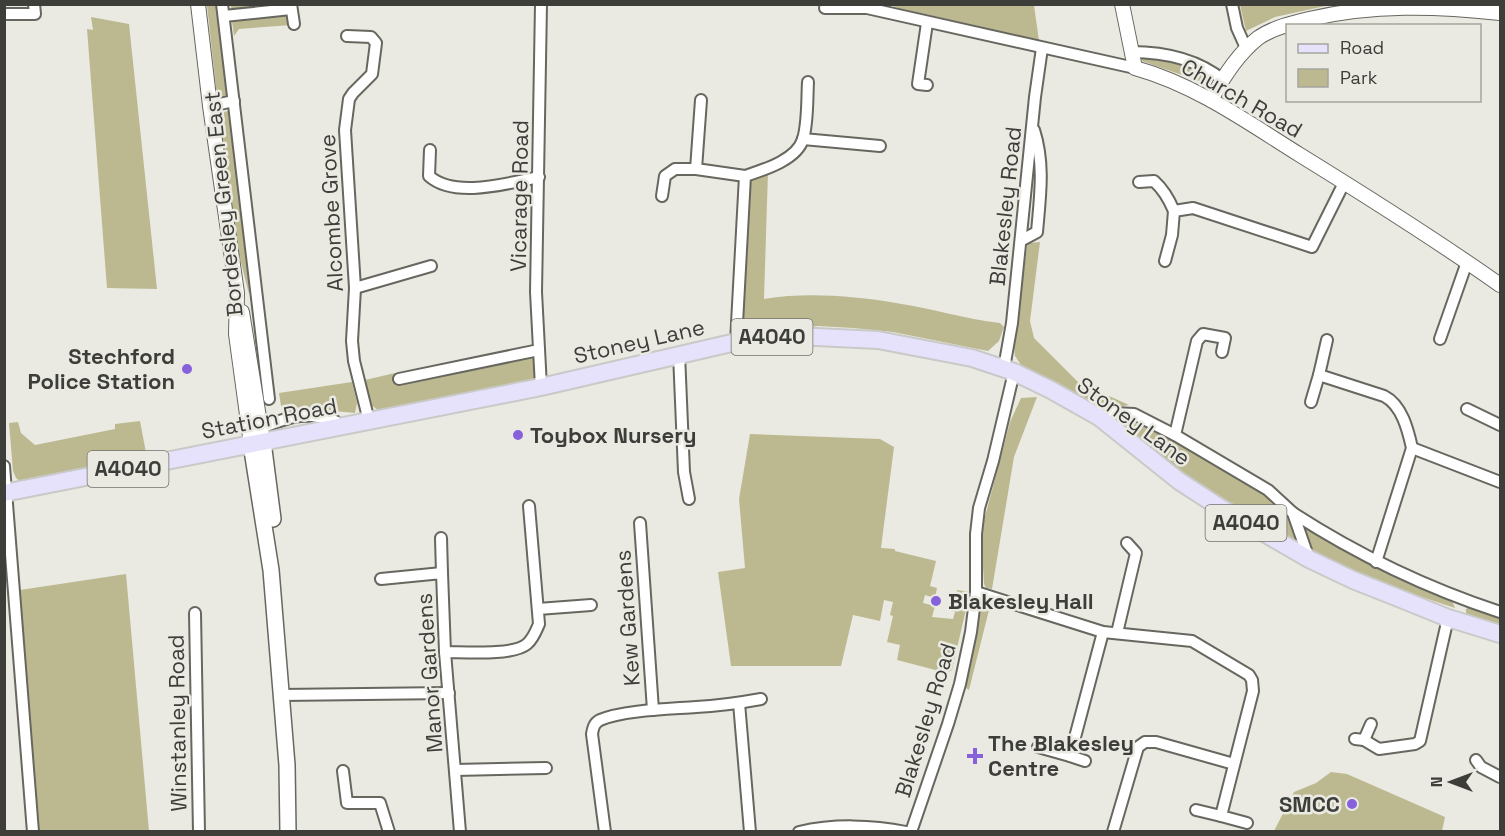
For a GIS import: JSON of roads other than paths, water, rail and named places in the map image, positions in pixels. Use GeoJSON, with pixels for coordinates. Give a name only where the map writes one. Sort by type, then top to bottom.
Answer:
{"type":"FeatureCollection","features":[{"type":"Feature","properties":{"kind":"main road","name":"Stoney Lane"},"geometry":{"type":"LineString","coordinates":[[541,387],[736,342],[796,336],[878,340],[972,358],[1009,370],[1099,417],[1179,481],[1310,559],[1353,580],[1452,619],[1500,634]]}},
{"type":"Feature","properties":{"kind":"main road","name":"Station Road"},"geometry":{"type":"LineString","coordinates":[[5,493],[258,438],[339,428],[541,387]]}},
{"type":"Feature","properties":{"kind":"main road","name":"Bordesley Green East"},"geometry":{"type":"LineString","coordinates":[[258,438],[274,522],[271,570]]}},
{"type":"Feature","properties":{"kind":"main road","name":"Bordesley Green East"},"geometry":{"type":"LineString","coordinates":[[258,438],[287,765],[297,831]]}},
{"type":"Feature","properties":{"kind":"main road","name":"Bordesley Green East"},"geometry":{"type":"LineString","coordinates":[[287,765],[288,831]]}},
{"type":"Feature","properties":{"kind":"street"},"geometry":{"type":"LineString","coordinates":[[4,15],[35,14],[34,4]]}},
{"type":"Feature","properties":{"kind":"street","name":"Bordesley Green East"},"geometry":{"type":"LineString","coordinates":[[198,4],[237,293],[236,333],[258,438]]}},
{"type":"Feature","properties":{"kind":"street","name":"Bordesley Green East"},"geometry":{"type":"LineString","coordinates":[[222,4],[270,399]]}},
{"type":"Feature","properties":{"kind":"street","name":"Vicarage Road"},"geometry":{"type":"LineString","coordinates":[[541,4],[536,292],[541,387]]}},
{"type":"Feature","properties":{"kind":"street"},"geometry":{"type":"LineString","coordinates":[[1122,4],[1135,68]]}},
{"type":"Feature","properties":{"kind":"street"},"geometry":{"type":"LineString","coordinates":[[1232,4],[1237,28],[1246,48]]}},
{"type":"Feature","properties":{"kind":"street"},"geometry":{"type":"LineString","coordinates":[[224,16],[291,7],[294,24]]}},
{"type":"Feature","properties":{"kind":"street"},"geometry":{"type":"LineString","coordinates":[[1290,24],[1363,10],[1443,7],[1500,13]]}},
{"type":"Feature","properties":{"kind":"street","name":"Church Road"},"geometry":{"type":"LineString","coordinates":[[825,8],[867,8],[1135,68],[1172,80],[1212,100],[1467,262],[1498,278]]}},
{"type":"Feature","properties":{"kind":"street"},"geometry":{"type":"LineString","coordinates":[[927,23],[918,84],[927,85]]}},
{"type":"Feature","properties":{"kind":"street"},"geometry":{"type":"LineString","coordinates":[[1212,100],[1222,80],[1246,48],[1260,37],[1286,26]]}},
{"type":"Feature","properties":{"kind":"street","name":"Alcombe Grove"},"geometry":{"type":"LineString","coordinates":[[347,36],[371,37],[376,43],[372,74],[352,93],[347,111],[345,154],[356,288],[352,340],[354,361],[369,421]]}},
{"type":"Feature","properties":{"kind":"street","name":"Blakesley Road"},"geometry":{"type":"LineString","coordinates":[[911,831],[948,724],[960,684],[971,632],[976,592],[976,534],[979,508],[993,461],[1009,370],[1032,124],[1042,48]]}},
{"type":"Feature","properties":{"kind":"street","name":"Church Road"},"geometry":{"type":"LineString","coordinates":[[1131,52],[1169,55],[1191,62],[1222,80]]}},
{"type":"Feature","properties":{"kind":"street"},"geometry":{"type":"LineString","coordinates":[[662,196],[665,176],[675,169],[696,169],[745,176],[772,167],[797,150],[803,139],[808,82]]}},
{"type":"Feature","properties":{"kind":"street"},"geometry":{"type":"LineString","coordinates":[[696,169],[701,100]]}},
{"type":"Feature","properties":{"kind":"street"},"geometry":{"type":"LineString","coordinates":[[210,106],[234,101]]}},
{"type":"Feature","properties":{"kind":"street"},"geometry":{"type":"LineString","coordinates":[[803,139],[880,146]]}},
{"type":"Feature","properties":{"kind":"street"},"geometry":{"type":"LineString","coordinates":[[430,150],[429,176],[436,183],[445,186],[468,188],[491,186],[539,177]]}},
{"type":"Feature","properties":{"kind":"street"},"geometry":{"type":"LineString","coordinates":[[736,342],[745,176]]}},
{"type":"Feature","properties":{"kind":"street"},"geometry":{"type":"LineString","coordinates":[[1139,182],[1154,181],[1162,187],[1174,212],[1172,235],[1165,261]]}},
{"type":"Feature","properties":{"kind":"street"},"geometry":{"type":"LineString","coordinates":[[1174,212],[1186,208],[1198,210],[1312,247],[1344,183]]}},
{"type":"Feature","properties":{"kind":"street"},"geometry":{"type":"LineString","coordinates":[[1440,339],[1467,262]]}},
{"type":"Feature","properties":{"kind":"street"},"geometry":{"type":"LineString","coordinates":[[356,288],[431,266]]}},
{"type":"Feature","properties":{"kind":"street"},"geometry":{"type":"LineString","coordinates":[[1175,435],[1197,341],[1203,334],[1225,338],[1222,352]]}},
{"type":"Feature","properties":{"kind":"street"},"geometry":{"type":"LineString","coordinates":[[1311,402],[1328,340]]}},
{"type":"Feature","properties":{"kind":"street"},"geometry":{"type":"LineString","coordinates":[[399,379],[539,350]]}},
{"type":"Feature","properties":{"kind":"street"},"geometry":{"type":"LineString","coordinates":[[680,354],[684,472],[689,499]]}},
{"type":"Feature","properties":{"kind":"street"},"geometry":{"type":"LineString","coordinates":[[1319,375],[1391,399],[1404,422],[1412,448],[1376,562]]}},
{"type":"Feature","properties":{"kind":"street"},"geometry":{"type":"LineString","coordinates":[[1467,409],[1500,425]]}},
{"type":"Feature","properties":{"kind":"street"},"geometry":{"type":"LineString","coordinates":[[1099,417],[1114,413],[1134,414],[1175,435],[1268,490],[1293,513],[1376,562],[1464,600],[1500,612]]}},
{"type":"Feature","properties":{"kind":"street"},"geometry":{"type":"LineString","coordinates":[[1412,448],[1500,482]]}},
{"type":"Feature","properties":{"kind":"street"},"geometry":{"type":"LineString","coordinates":[[4,466],[33,831]]}},
{"type":"Feature","properties":{"kind":"street"},"geometry":{"type":"LineString","coordinates":[[445,652],[513,650],[525,646],[534,636],[539,624],[529,506]]}},
{"type":"Feature","properties":{"kind":"street"},"geometry":{"type":"LineString","coordinates":[[1293,513],[1310,559]]}},
{"type":"Feature","properties":{"kind":"street","name":"Kew Gardens"},"geometry":{"type":"LineString","coordinates":[[640,523],[653,710]]}},
{"type":"Feature","properties":{"kind":"street"},"geometry":{"type":"LineString","coordinates":[[441,538],[442,573]]}},
{"type":"Feature","properties":{"kind":"street"},"geometry":{"type":"LineString","coordinates":[[1117,633],[1136,553],[1127,543]]}},
{"type":"Feature","properties":{"kind":"street","name":"Manor Gardens"},"geometry":{"type":"LineString","coordinates":[[381,579],[442,573],[445,652],[460,831]]}},
{"type":"Feature","properties":{"kind":"street"},"geometry":{"type":"LineString","coordinates":[[976,592],[1103,632],[1192,641],[1250,675],[1253,691],[1221,816]]}},
{"type":"Feature","properties":{"kind":"street"},"geometry":{"type":"LineString","coordinates":[[1371,724],[1360,740],[1379,749],[1415,744],[1420,741],[1452,619],[1464,600]]}},
{"type":"Feature","properties":{"kind":"street"},"geometry":{"type":"LineString","coordinates":[[538,609],[591,605]]}},
{"type":"Feature","properties":{"kind":"street","name":"Winstanley Road"},"geometry":{"type":"LineString","coordinates":[[195,613],[199,831]]}},
{"type":"Feature","properties":{"kind":"street"},"geometry":{"type":"LineString","coordinates":[[1070,756],[1103,632]]}},
{"type":"Feature","properties":{"kind":"street"},"geometry":{"type":"LineString","coordinates":[[281,695],[449,693]]}},
{"type":"Feature","properties":{"kind":"street"},"geometry":{"type":"LineString","coordinates":[[605,831],[592,734],[594,724],[609,717],[653,710],[739,703],[760,699]]}},
{"type":"Feature","properties":{"kind":"street"},"geometry":{"type":"LineString","coordinates":[[739,703],[750,831]]}},
{"type":"Feature","properties":{"kind":"street"},"geometry":{"type":"LineString","coordinates":[[1113,831],[1138,747],[1145,742],[1156,742],[1234,764]]}},
{"type":"Feature","properties":{"kind":"street"},"geometry":{"type":"LineString","coordinates":[[1038,747],[1085,761]]}},
{"type":"Feature","properties":{"kind":"street"},"geometry":{"type":"LineString","coordinates":[[1476,760],[1481,767],[1500,777]]}},
{"type":"Feature","properties":{"kind":"street"},"geometry":{"type":"LineString","coordinates":[[455,770],[546,768]]}},
{"type":"Feature","properties":{"kind":"street"},"geometry":{"type":"LineString","coordinates":[[343,771],[347,803],[380,803],[389,831]]}},
{"type":"Feature","properties":{"kind":"street"},"geometry":{"type":"LineString","coordinates":[[1196,810],[1247,822]]}},
{"type":"Feature","properties":{"kind":"street"},"geometry":{"type":"LineString","coordinates":[[799,831],[858,827],[906,831]]}},
{"type":"Feature","properties":{"kind":"place","name":"Stechford Police Station"},"geometry":{"type":"Point","coordinates":[187,369]}},
{"type":"Feature","properties":{"kind":"place","name":"Toybox Nursery"},"geometry":{"type":"Point","coordinates":[518,435]}},
{"type":"Feature","properties":{"kind":"place","name":"Blakesley Hall"},"geometry":{"type":"Point","coordinates":[936,601]}},
{"type":"Feature","properties":{"kind":"place","name":"The Blakesley Centre"},"geometry":{"type":"Point","coordinates":[975,756]}},
{"type":"Feature","properties":{"kind":"place","name":"SMCC"},"geometry":{"type":"Point","coordinates":[1352,804]}}]}
